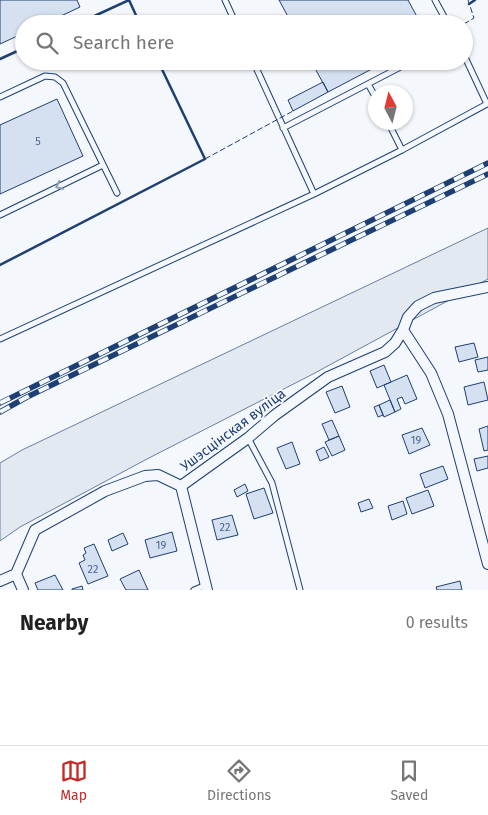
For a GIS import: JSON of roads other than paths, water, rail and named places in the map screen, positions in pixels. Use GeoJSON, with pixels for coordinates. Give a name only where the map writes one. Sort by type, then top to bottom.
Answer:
{"type":"FeatureCollection","features":[{"type":"Feature","properties":{"kind":"street","name":"Ушэсцінская вуліца"},"geometry":{"type":"LineString","coordinates":[[16,574],[35,530],[105,491],[145,476],[158,475],[181,486],[248,438],[275,415],[328,378],[385,352],[395,344],[408,317],[422,303],[434,298],[488,286]]}},
{"type":"Feature","properties":{"kind":"street"},"geometry":{"type":"LineString","coordinates":[[403,330],[431,373],[448,414],[488,564]]}},
{"type":"Feature","properties":{"kind":"street"},"geometry":{"type":"LineString","coordinates":[[181,486],[206,588]]}},
{"type":"Feature","properties":{"kind":"street"},"geometry":{"type":"LineString","coordinates":[[0,581],[16,574],[23,590]]}},
{"type":"Feature","properties":{"kind":"lane"},"geometry":{"type":"LineString","coordinates":[[225,0],[232,15]]}},
{"type":"Feature","properties":{"kind":"lane"},"geometry":{"type":"LineString","coordinates":[[435,0],[443,15]]}},
{"type":"Feature","properties":{"kind":"lane"},"geometry":{"type":"LineString","coordinates":[[257,70],[314,194]]}},
{"type":"Feature","properties":{"kind":"lane"},"geometry":{"type":"LineString","coordinates":[[283,128],[395,70]]}},
{"type":"Feature","properties":{"kind":"lane"},"geometry":{"type":"LineString","coordinates":[[0,339],[314,194],[402,150],[487,104],[471,70]]}},
{"type":"Feature","properties":{"kind":"lane"},"geometry":{"type":"LineString","coordinates":[[0,97],[44,76],[55,78],[63,83],[117,192]]}},
{"type":"Feature","properties":{"kind":"lane"},"geometry":{"type":"LineString","coordinates":[[392,130],[402,150]]}},
{"type":"Feature","properties":{"kind":"lane"},"geometry":{"type":"LineString","coordinates":[[0,216],[103,165]]}},
{"type":"Feature","properties":{"kind":"lane"},"geometry":{"type":"LineString","coordinates":[[248,438],[272,483],[300,590]]}},
{"type":"Feature","properties":{"kind":"lane"},"geometry":{"type":"LineString","coordinates":[[194,590],[206,588]]}},
{"type":"Feature","properties":{"kind":"railway"},"geometry":{"type":"LineString","coordinates":[[0,403],[488,163]]}},
{"type":"Feature","properties":{"kind":"railway"},"geometry":{"type":"LineString","coordinates":[[0,412],[27,397],[488,174]]}}]}
